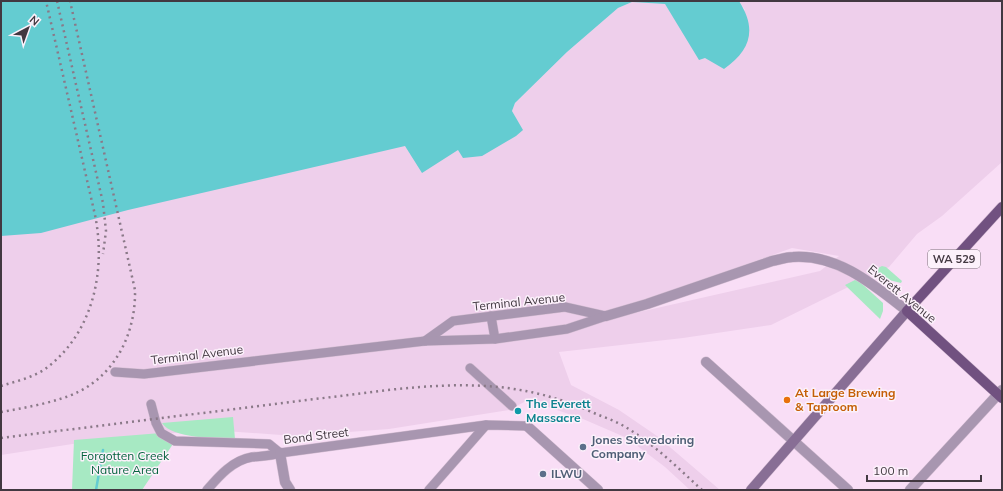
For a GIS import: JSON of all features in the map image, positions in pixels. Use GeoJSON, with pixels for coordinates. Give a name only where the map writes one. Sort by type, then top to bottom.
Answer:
{"type":"FeatureCollection","features":[{"type":"Feature","properties":{"kind":"main road","name":"WA 529"},"geometry":{"type":"LineString","coordinates":[[907,311],[1002,208]]}},
{"type":"Feature","properties":{"kind":"main road","name":"Everett Avenue"},"geometry":{"type":"LineString","coordinates":[[907,311],[1001,394]]}},
{"type":"Feature","properties":{"kind":"main road"},"geometry":{"type":"LineString","coordinates":[[751,490],[907,311]]}},
{"type":"Feature","properties":{"kind":"street","name":"Everett Avenue"},"geometry":{"type":"LineString","coordinates":[[606,316],[647,304],[772,261],[793,257],[814,258],[836,264],[870,282],[907,311]]}},
{"type":"Feature","properties":{"kind":"street","name":"Terminal Avenue"},"geometry":{"type":"LineString","coordinates":[[425,341],[453,321],[565,307],[606,316]]}},
{"type":"Feature","properties":{"kind":"street"},"geometry":{"type":"LineString","coordinates":[[491,316],[495,339]]}},
{"type":"Feature","properties":{"kind":"street","name":"Terminal Avenue"},"geometry":{"type":"LineString","coordinates":[[115,372],[144,374],[425,341],[495,339],[567,329],[606,316]]}},
{"type":"Feature","properties":{"kind":"street"},"geometry":{"type":"LineString","coordinates":[[706,362],[848,490]]}},
{"type":"Feature","properties":{"kind":"street"},"geometry":{"type":"LineString","coordinates":[[470,368],[512,406]]}},
{"type":"Feature","properties":{"kind":"street"},"geometry":{"type":"LineString","coordinates":[[910,490],[1001,394]]}},
{"type":"Feature","properties":{"kind":"street","name":"Bond Street"},"geometry":{"type":"LineString","coordinates":[[151,404],[160,433],[175,441],[269,444],[280,453],[486,425],[527,426]]}},
{"type":"Feature","properties":{"kind":"street"},"geometry":{"type":"LineString","coordinates":[[429,490],[486,425]]}},
{"type":"Feature","properties":{"kind":"street"},"geometry":{"type":"LineString","coordinates":[[527,426],[594,489]]}},
{"type":"Feature","properties":{"kind":"street"},"geometry":{"type":"LineString","coordinates":[[207,490],[218,478],[237,462],[252,457],[269,456],[280,453],[285,482],[290,490]]}},
{"type":"Feature","properties":{"kind":"shaded area"},"geometry":{"type":"Polygon","coordinates":[[[1,1],[739,1],[745,11],[749,30],[745,47],[733,62],[724,69],[705,58],[699,60],[665,4],[632,2],[618,8],[567,52],[515,103],[512,111],[523,130],[516,136],[482,156],[463,158],[458,150],[422,173],[405,146],[128,210],[41,233],[1,236],[1,1]]]}},
{"type":"Feature","properties":{"kind":"shaded area"},"geometry":{"type":"Polygon","coordinates":[[[27,1],[405,146],[522,130],[512,111],[515,103],[567,52],[618,8],[632,2],[665,4],[679,25],[745,10],[739,1],[1002,1],[1002,162],[942,216],[917,234],[889,267],[771,325],[683,338],[559,352],[571,385],[619,410],[657,436],[720,490],[690,490],[665,467],[627,438],[583,419],[528,400],[509,410],[389,429],[295,436],[210,430],[105,439],[1,455],[1,208],[27,1]],[[792,248],[573,327],[820,271],[839,256],[792,248]]]}},
{"type":"Feature","properties":{"kind":"green space"},"geometry":{"type":"Polygon","coordinates":[[[882,266],[886,267],[902,281],[901,283],[881,278],[874,270],[882,266]]]}},
{"type":"Feature","properties":{"kind":"green space"},"geometry":{"type":"Polygon","coordinates":[[[855,280],[861,283],[883,303],[883,311],[880,319],[845,285],[855,280]]]}},
{"type":"Feature","properties":{"kind":"green space"},"geometry":{"type":"Polygon","coordinates":[[[233,417],[235,439],[207,438],[185,435],[167,428],[162,423],[233,417]]]}},
{"type":"Feature","properties":{"kind":"green space","name":"Forgotten Creek Nature Area"},"geometry":{"type":"Polygon","coordinates":[[[161,433],[175,441],[142,490],[72,490],[74,440],[161,433]]]}},
{"type":"Feature","properties":{"kind":"waterway"},"geometry":{"type":"LineString","coordinates":[[96,490],[103,450]]}},
{"type":"Feature","properties":{"kind":"railway"},"geometry":{"type":"LineString","coordinates":[[1,386],[26,378],[44,370],[64,351],[77,335],[86,317],[93,297],[97,277],[99,256],[95,215],[46,1]]}},
{"type":"Feature","properties":{"kind":"railway"},"geometry":{"type":"LineString","coordinates":[[57,1],[103,203],[106,231],[103,254]]}},
{"type":"Feature","properties":{"kind":"railway"},"geometry":{"type":"LineString","coordinates":[[1,412],[61,399],[70,396],[92,384],[104,374],[122,349],[132,321],[135,290],[70,1]]}},
{"type":"Feature","properties":{"kind":"railway"},"geometry":{"type":"LineString","coordinates":[[1,438],[416,387],[468,385],[493,386],[543,395],[568,402],[619,423],[654,447],[702,490]]}},
{"type":"Feature","properties":{"kind":"place","name":"At Large Brewing & Taproom"},"geometry":{"type":"Point","coordinates":[787,400]}},
{"type":"Feature","properties":{"kind":"place","name":"The Everett Massacre"},"geometry":{"type":"Point","coordinates":[518,411]}},
{"type":"Feature","properties":{"kind":"place","name":"Jones Stevedoring Company"},"geometry":{"type":"Point","coordinates":[583,447]}},
{"type":"Feature","properties":{"kind":"place","name":"ILWU"},"geometry":{"type":"Point","coordinates":[543,474]}}]}
